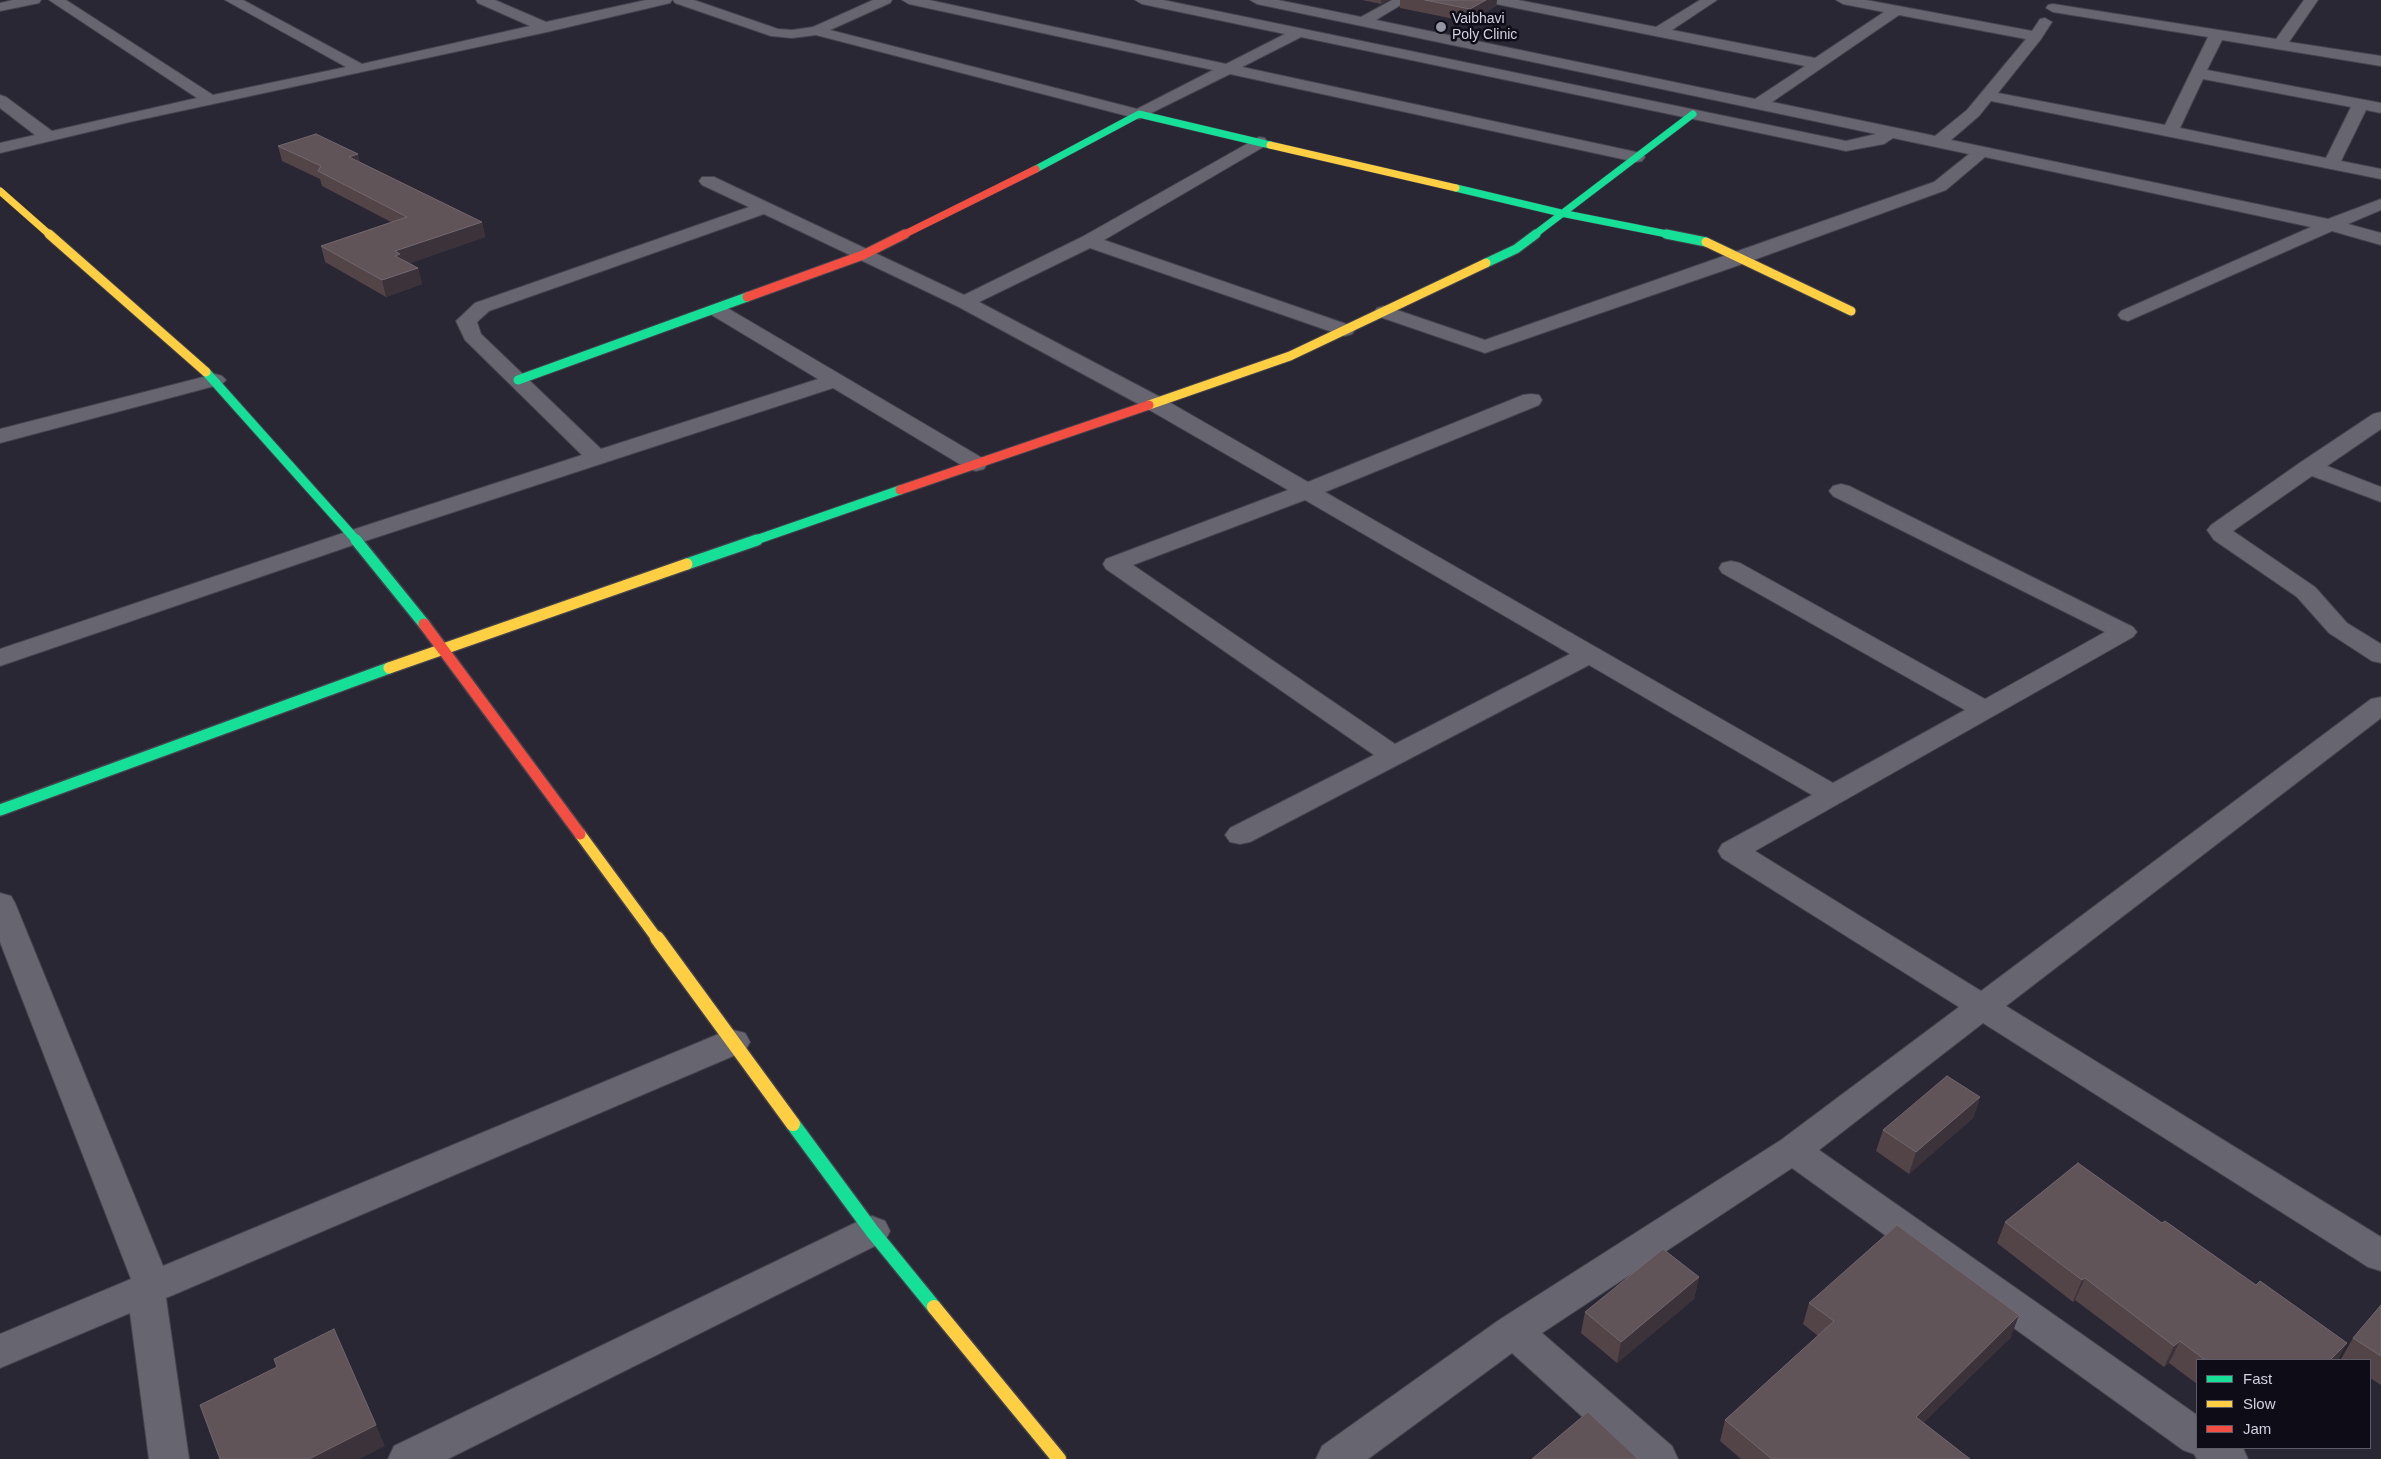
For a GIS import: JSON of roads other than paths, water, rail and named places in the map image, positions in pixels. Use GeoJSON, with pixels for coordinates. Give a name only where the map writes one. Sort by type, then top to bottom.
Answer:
{"type":"FeatureCollection","features":[{"type":"Feature","properties":{"kind":"street"},"geometry":{"type":"LineString","coordinates":[[0,7],[34,0]]}},
{"type":"Feature","properties":{"kind":"street"},"geometry":{"type":"LineString","coordinates":[[56,0],[209,99]]}},
{"type":"Feature","properties":{"kind":"street"},"geometry":{"type":"LineString","coordinates":[[232,0],[360,69]]}},
{"type":"Feature","properties":{"kind":"street"},"geometry":{"type":"LineString","coordinates":[[484,0],[547,28]]}},
{"type":"Feature","properties":{"kind":"street"},"geometry":{"type":"LineString","coordinates":[[0,148],[209,99],[360,69],[664,0]]}},
{"type":"Feature","properties":{"kind":"street"},"geometry":{"type":"LineString","coordinates":[[680,0],[776,33],[792,34],[816,31],[885,0]]}},
{"type":"Feature","properties":{"kind":"street"},"geometry":{"type":"LineString","coordinates":[[909,0],[1636,157]]}},
{"type":"Feature","properties":{"kind":"street"},"geometry":{"type":"LineString","coordinates":[[1142,0],[1846,146],[1878,140],[1891,132]]}},
{"type":"Feature","properties":{"kind":"street"},"geometry":{"type":"LineString","coordinates":[[1257,0],[1940,141],[2330,225],[2381,239]]}},
{"type":"Feature","properties":{"kind":"street"},"geometry":{"type":"LineString","coordinates":[[1363,22],[1402,0]]}},
{"type":"Feature","properties":{"kind":"street"},"geometry":{"type":"LineString","coordinates":[[1496,0],[1820,64]]}},
{"type":"Feature","properties":{"kind":"street"},"geometry":{"type":"LineString","coordinates":[[1542,9],[1558,0]]}},
{"type":"Feature","properties":{"kind":"street"},"geometry":{"type":"LineString","coordinates":[[1659,32],[1710,0]]}},
{"type":"Feature","properties":{"kind":"street"},"geometry":{"type":"LineString","coordinates":[[1843,0],[2036,36]]}},
{"type":"Feature","properties":{"kind":"street"},"geometry":{"type":"LineString","coordinates":[[2280,44],[2311,0]]}},
{"type":"Feature","properties":{"kind":"street"},"geometry":{"type":"LineString","coordinates":[[1940,141],[1988,96],[2036,36],[2050,3],[2217,34],[2381,61]]}},
{"type":"Feature","properties":{"kind":"street"},"geometry":{"type":"LineString","coordinates":[[1243,21],[1278,4]]}},
{"type":"Feature","properties":{"kind":"street"},"geometry":{"type":"LineString","coordinates":[[1758,104],[1820,64],[1897,10]]}},
{"type":"Feature","properties":{"kind":"street"},"geometry":{"type":"LineString","coordinates":[[816,31],[1139,114],[1561,213],[1709,243],[1851,311]]}},
{"type":"Feature","properties":{"kind":"street"},"geometry":{"type":"LineString","coordinates":[[518,380],[716,310],[863,255],[1300,32]]}},
{"type":"Feature","properties":{"kind":"street"},"geometry":{"type":"LineString","coordinates":[[2170,130],[2217,34]]}},
{"type":"Feature","properties":{"kind":"street"},"geometry":{"type":"LineString","coordinates":[[1488,72],[1517,54]]}},
{"type":"Feature","properties":{"kind":"street"},"geometry":{"type":"LineString","coordinates":[[2198,73],[2381,108]]}},
{"type":"Feature","properties":{"kind":"street"},"geometry":{"type":"LineString","coordinates":[[1988,96],[2170,130],[2381,174]]}},
{"type":"Feature","properties":{"kind":"street"},"geometry":{"type":"LineString","coordinates":[[0,100],[48,136]]}},
{"type":"Feature","properties":{"kind":"street"},"geometry":{"type":"LineString","coordinates":[[2331,164],[2361,104]]}},
{"type":"Feature","properties":{"kind":"street"},"geometry":{"type":"LineString","coordinates":[[0,810],[444,648],[1290,356],[1516,249],[1693,114]]}},
{"type":"Feature","properties":{"kind":"street"},"geometry":{"type":"LineString","coordinates":[[964,302],[1089,241],[1259,142]]}},
{"type":"Feature","properties":{"kind":"street"},"geometry":{"type":"LineString","coordinates":[[1384,312],[1485,347],[1940,186],[1982,151]]}},
{"type":"Feature","properties":{"kind":"street"},"geometry":{"type":"LineString","coordinates":[[708,181],[964,302],[1154,403],[1833,795]]}},
{"type":"Feature","properties":{"kind":"street"},"geometry":{"type":"LineString","coordinates":[[0,191],[215,380],[354,537],[444,648],[872,1231],[1059,1459]]}},
{"type":"Feature","properties":{"kind":"street"},"geometry":{"type":"LineString","coordinates":[[2128,315],[2381,204]]}},
{"type":"Feature","properties":{"kind":"street"},"geometry":{"type":"LineString","coordinates":[[598,458],[472,336],[466,321],[482,306],[764,208]]}},
{"type":"Feature","properties":{"kind":"street"},"geometry":{"type":"LineString","coordinates":[[1089,241],[1345,330]]}},
{"type":"Feature","properties":{"kind":"street"},"geometry":{"type":"LineString","coordinates":[[716,310],[976,464]]}},
{"type":"Feature","properties":{"kind":"street"},"geometry":{"type":"LineString","coordinates":[[0,436],[215,380]]}},
{"type":"Feature","properties":{"kind":"street"},"geometry":{"type":"LineString","coordinates":[[0,658],[354,537],[835,380]]}},
{"type":"Feature","properties":{"kind":"street"},"geometry":{"type":"LineString","coordinates":[[1393,755],[1115,564],[1307,491],[1531,400]]}},
{"type":"Feature","properties":{"kind":"street"},"geometry":{"type":"LineString","coordinates":[[2381,419],[2219,530],[2222,535],[2295,583],[2338,628],[2381,655]]}},
{"type":"Feature","properties":{"kind":"street"},"geometry":{"type":"LineString","coordinates":[[2309,467],[2381,495]]}},
{"type":"Feature","properties":{"kind":"street"},"geometry":{"type":"LineString","coordinates":[[1841,491],[2124,632],[1733,851],[1980,1008],[2381,1256]]}},
{"type":"Feature","properties":{"kind":"street"},"geometry":{"type":"LineString","coordinates":[[1731,568],[1984,710]]}},
{"type":"Feature","properties":{"kind":"street"},"geometry":{"type":"LineString","coordinates":[[1240,835],[1588,655]]}},
{"type":"Feature","properties":{"kind":"street"},"geometry":{"type":"LineString","coordinates":[[1336,1459],[1513,1331],[1793,1150],[2381,705]]}},
{"type":"Feature","properties":{"kind":"street"},"geometry":{"type":"LineString","coordinates":[[0,903],[153,1286]]}},
{"type":"Feature","properties":{"kind":"street"},"geometry":{"type":"LineString","coordinates":[[0,1351],[732,1042]]}},
{"type":"Feature","properties":{"kind":"street"},"geometry":{"type":"LineString","coordinates":[[1793,1150],[2196,1436]]}},
{"type":"Feature","properties":{"kind":"street"},"geometry":{"type":"LineString","coordinates":[[408,1459],[872,1231]]}},
{"type":"Feature","properties":{"kind":"street"},"geometry":{"type":"LineString","coordinates":[[153,1286],[147,1295],[169,1459]]}},
{"type":"Feature","properties":{"kind":"street"},"geometry":{"type":"LineString","coordinates":[[1513,1331],[1658,1459]]}},
{"type":"Feature","properties":{"kind":"street"},"geometry":{"type":"LineString","coordinates":[[2213,1449],[2228,1459]]}},
{"type":"Feature","properties":{"kind":"place","name":"Vaibhavi Poly Clinic"},"geometry":{"type":"Point","coordinates":[1441,27]}}]}
